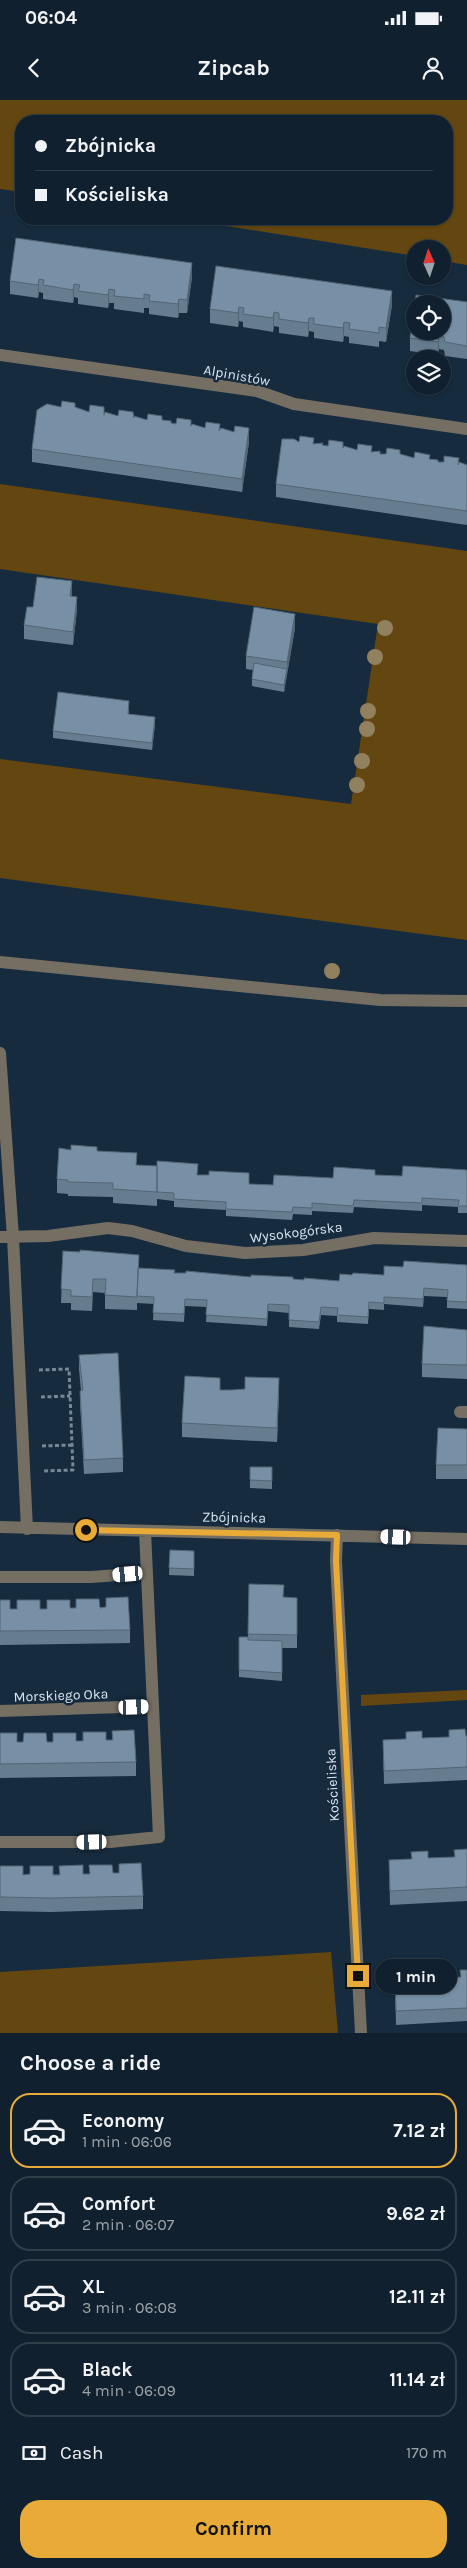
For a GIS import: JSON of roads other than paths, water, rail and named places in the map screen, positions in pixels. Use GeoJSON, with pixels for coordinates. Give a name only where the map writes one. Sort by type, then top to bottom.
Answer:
{"type":"FeatureCollection","features":[{"type":"Feature","properties":{"kind":"street","name":"Alpinistów"},"geometry":{"type":"LineString","coordinates":[[0,355],[257,391],[294,404],[467,429]]}},
{"type":"Feature","properties":{"kind":"street"},"geometry":{"type":"LineString","coordinates":[[0,962],[380,1000],[467,1001]]}},
{"type":"Feature","properties":{"kind":"street"},"geometry":{"type":"LineString","coordinates":[[0,1053],[6,1125],[6,1237],[19,1370],[27,1528]]}},
{"type":"Feature","properties":{"kind":"street","name":"Wysokogórska"},"geometry":{"type":"LineString","coordinates":[[6,1237],[48,1236],[108,1228],[132,1231],[186,1246],[245,1254],[303,1250],[374,1238],[467,1241]]}},
{"type":"Feature","properties":{"kind":"street","name":"Zbójnicka"},"geometry":{"type":"LineString","coordinates":[[0,1527],[467,1539]]}},
{"type":"Feature","properties":{"kind":"street"},"geometry":{"type":"LineString","coordinates":[[0,1842],[110,1842],[158,1837],[145,1530]]}},
{"type":"Feature","properties":{"kind":"street","name":"Kościeliska"},"geometry":{"type":"LineString","coordinates":[[337,1535],[336,1561],[361,2033]]}},
{"type":"Feature","properties":{"kind":"street"},"geometry":{"type":"LineString","coordinates":[[0,1578],[91,1577],[146,1572]]}},
{"type":"Feature","properties":{"kind":"street","name":"Morskiego Oka"},"geometry":{"type":"LineString","coordinates":[[0,1711],[153,1706]]}}]}
